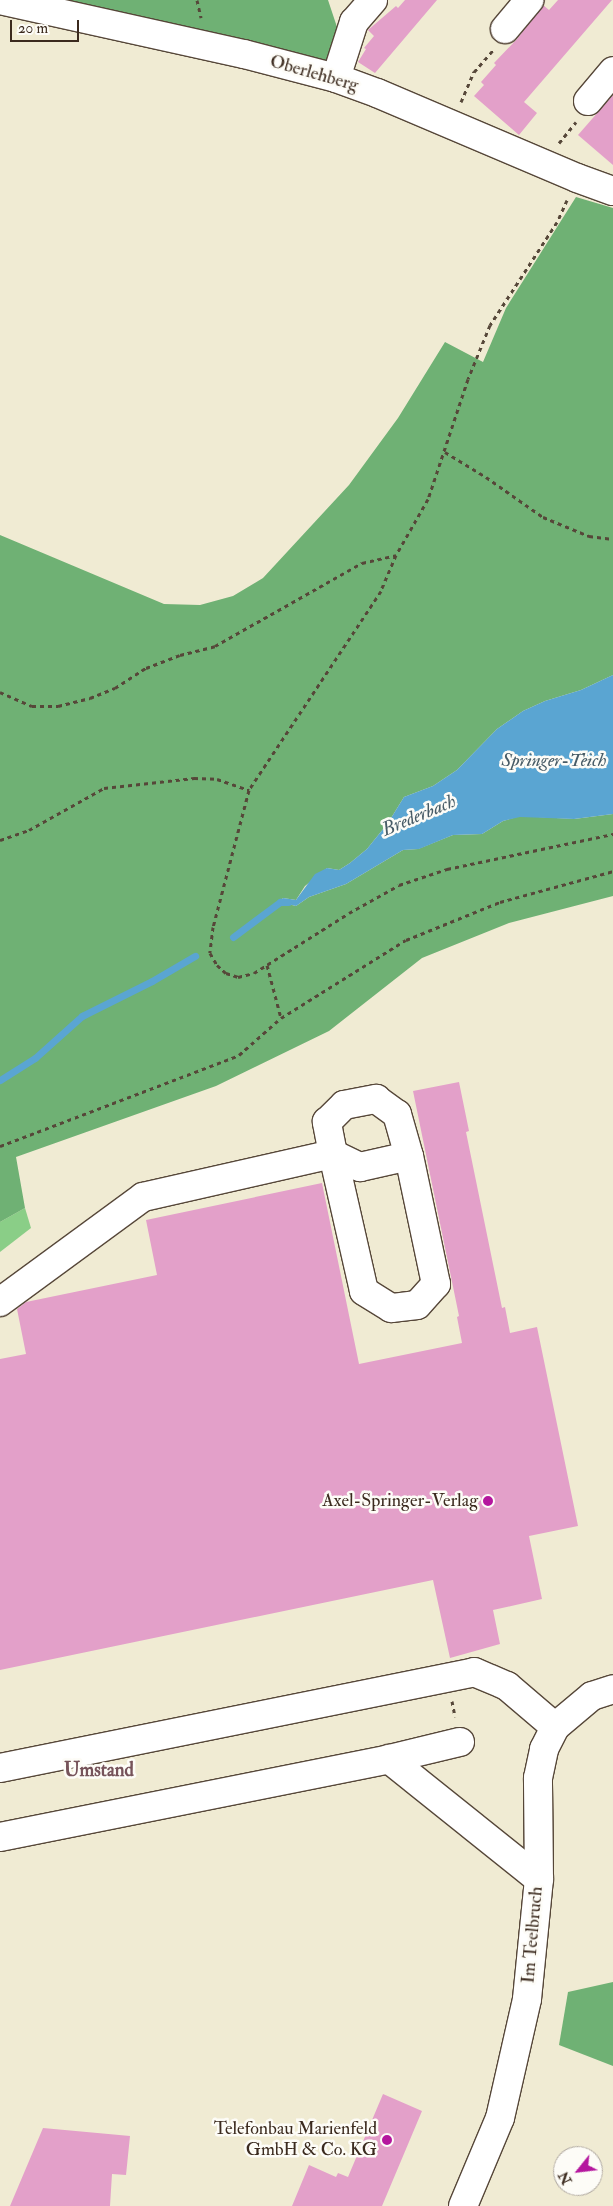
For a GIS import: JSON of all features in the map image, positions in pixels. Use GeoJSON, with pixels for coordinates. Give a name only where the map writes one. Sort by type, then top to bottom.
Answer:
{"type":"FeatureCollection","features":[{"type":"Feature","properties":{"kind":"street","name":"Oberlehberg"},"geometry":{"type":"LineString","coordinates":[[0,0],[244,54],[336,78],[451,123],[576,178],[613,191]]}},
{"type":"Feature","properties":{"kind":"street"},"geometry":{"type":"LineString","coordinates":[[336,78],[354,22],[373,0]]}},
{"type":"Feature","properties":{"kind":"street"},"geometry":{"type":"LineString","coordinates":[[505,29],[529,0]]}},
{"type":"Feature","properties":{"kind":"street"},"geometry":{"type":"LineString","coordinates":[[588,101],[613,71]]}},
{"type":"Feature","properties":{"kind":"street"},"geometry":{"type":"LineString","coordinates":[[376,1099],[397,1114],[409,1156],[436,1284],[416,1305],[390,1308],[364,1291],[333,1154],[327,1122],[344,1105],[376,1099]]}},
{"type":"Feature","properties":{"kind":"street"},"geometry":{"type":"LineString","coordinates":[[0,1302],[143,1197],[333,1154],[360,1167],[409,1156]]}},
{"type":"Feature","properties":{"kind":"street"},"geometry":{"type":"LineString","coordinates":[[0,1768],[474,1672],[490,1677],[507,1686],[555,1727]]}},
{"type":"Feature","properties":{"kind":"street","name":"Im Teelbruch"},"geometry":{"type":"LineString","coordinates":[[463,2206],[500,2118],[519,2042],[527,1999],[539,1879],[538,1778],[544,1749],[555,1727],[592,1696],[613,1689]]}},
{"type":"Feature","properties":{"kind":"street"},"geometry":{"type":"LineString","coordinates":[[0,1837],[460,1742]]}},
{"type":"Feature","properties":{"kind":"street"},"geometry":{"type":"LineString","coordinates":[[389,1758],[539,1879]]}},
{"type":"Feature","properties":{"kind":"path"},"geometry":{"type":"LineString","coordinates":[[451,123],[474,72],[500,42],[505,29]]}},
{"type":"Feature","properties":{"kind":"path"},"geometry":{"type":"LineString","coordinates":[[548,166],[557,145],[584,114],[588,101]]}},
{"type":"Feature","properties":{"kind":"path"},"geometry":{"type":"LineString","coordinates":[[576,178],[557,222],[490,325],[468,379],[428,499],[396,555],[381,591],[249,790],[212,926],[210,953],[217,965],[226,973],[238,977],[254,973],[399,885],[447,869],[613,834]]}},
{"type":"Feature","properties":{"kind":"path"},"geometry":{"type":"LineString","coordinates":[[445,452],[486,477],[543,517],[589,536],[613,539]]}},
{"type":"Feature","properties":{"kind":"path"},"geometry":{"type":"LineString","coordinates":[[0,692],[32,706],[58,706],[90,698],[115,688],[146,668],[180,655],[215,646],[362,563],[396,555]]}},
{"type":"Feature","properties":{"kind":"path"},"geometry":{"type":"LineString","coordinates":[[0,840],[29,830],[104,788],[194,778],[217,779],[249,790]]}},
{"type":"Feature","properties":{"kind":"path"},"geometry":{"type":"LineString","coordinates":[[0,1146],[239,1054],[281,1018],[406,940],[500,902],[613,871]]}},
{"type":"Feature","properties":{"kind":"path"},"geometry":{"type":"LineString","coordinates":[[267,965],[281,1018]]}},
{"type":"Feature","properties":{"kind":"path"},"geometry":{"type":"LineString","coordinates":[[447,1676],[460,1742]]}},
{"type":"Feature","properties":{"kind":"green space"},"geometry":{"type":"Polygon","coordinates":[[[50,0],[328,0],[340,36],[329,65],[50,0]]]}},
{"type":"Feature","properties":{"kind":"green space"},"geometry":{"type":"Polygon","coordinates":[[[576,197],[613,208],[613,675],[581,690],[545,701],[523,711],[497,729],[457,770],[433,786],[404,797],[388,823],[367,849],[350,863],[339,870],[327,868],[305,886],[296,900],[283,898],[280,902],[296,906],[309,897],[346,884],[403,850],[418,849],[453,835],[482,834],[503,821],[520,816],[574,819],[613,814],[613,896],[509,923],[422,958],[329,1031],[216,1086],[16,1157],[25,1208],[0,1222],[0,535],[164,604],[200,605],[233,596],[263,578],[349,485],[398,418],[445,342],[483,362],[506,308],[576,197]]]}},
{"type":"Feature","properties":{"kind":"green space"},"geometry":{"type":"Polygon","coordinates":[[[25,1208],[31,1228],[0,1252],[0,1222],[25,1208]]]}},
{"type":"Feature","properties":{"kind":"green space"},"geometry":{"type":"Polygon","coordinates":[[[613,1982],[613,2066],[559,2045],[568,1992],[613,1982]]]}},
{"type":"Feature","properties":{"kind":"water","name":"Springer-Teich"},"geometry":{"type":"Polygon","coordinates":[[[613,675],[613,814],[574,819],[520,817],[503,821],[482,834],[453,835],[419,849],[403,850],[346,884],[309,897],[296,906],[280,902],[283,898],[296,900],[315,874],[327,868],[339,870],[350,863],[367,849],[388,823],[404,797],[433,786],[457,770],[497,729],[523,711],[545,701],[581,690],[613,675]]]}},
{"type":"Feature","properties":{"kind":"building"},"geometry":{"type":"Polygon","coordinates":[[[405,0],[437,0],[375,73],[358,62],[366,49],[364,48],[374,36],[368,30],[396,6],[398,8],[405,0]]]}},
{"type":"Feature","properties":{"kind":"building"},"geometry":{"type":"Polygon","coordinates":[[[558,0],[612,0],[524,102],[537,113],[519,135],[474,96],[484,85],[481,82],[496,65],[494,63],[517,39],[543,5],[549,10],[558,0]]]}},
{"type":"Feature","properties":{"kind":"building"},"geometry":{"type":"Polygon","coordinates":[[[613,95],[613,165],[578,135],[613,95]]]}},
{"type":"Feature","properties":{"kind":"building"},"geometry":{"type":"Polygon","coordinates":[[[459,1082],[469,1131],[466,1132],[502,1308],[505,1307],[510,1333],[537,1327],[578,1526],[529,1536],[542,1599],[493,1610],[500,1644],[450,1658],[433,1580],[0,1670],[0,1359],[26,1354],[17,1309],[26,1302],[157,1275],[146,1220],[322,1183],[359,1364],[462,1343],[457,1317],[459,1316],[413,1091],[459,1082]]]}},
{"type":"Feature","properties":{"kind":"building","name":"Telefonbau Marienfeld GmbH & Co. KG"},"geometry":{"type":"Polygon","coordinates":[[[383,2094],[422,2111],[382,2206],[292,2206],[309,2165],[336,2177],[338,2173],[348,2177],[383,2094]]]}},
{"type":"Feature","properties":{"kind":"building"},"geometry":{"type":"Polygon","coordinates":[[[43,2128],[130,2136],[126,2175],[112,2174],[110,2206],[10,2206],[43,2128]]]}},
{"type":"Feature","properties":{"kind":"waterway","name":"Brederbach"},"geometry":{"type":"LineString","coordinates":[[233,937],[280,902],[288,902]]}},
{"type":"Feature","properties":{"kind":"waterway","name":"Brederbach"},"geometry":{"type":"LineString","coordinates":[[0,1080],[35,1058],[82,1016],[152,981],[195,956]]}},
{"type":"Feature","properties":{"kind":"place","name":"Axel-Springer-Verlag"},"geometry":{"type":"Point","coordinates":[488,1501]}},
{"type":"Feature","properties":{"kind":"place","name":"Telefonbau Marienfeld GmbH & Co. KG"},"geometry":{"type":"Point","coordinates":[387,2140]}},
{"type":"Feature","properties":{"kind":"district","name":"Umstand"},"geometry":{"type":"Point","coordinates":[99,1771]}}]}
